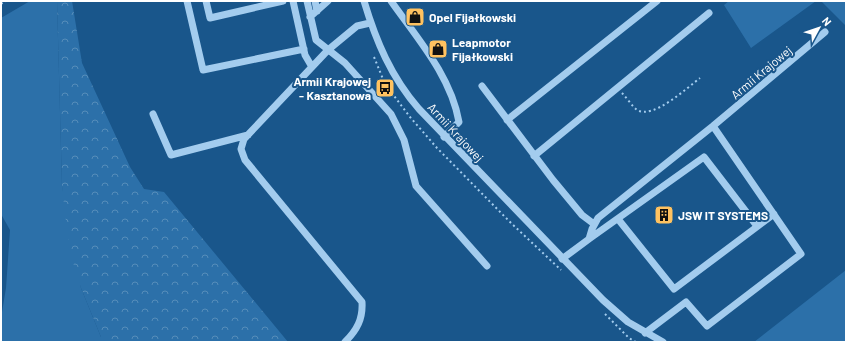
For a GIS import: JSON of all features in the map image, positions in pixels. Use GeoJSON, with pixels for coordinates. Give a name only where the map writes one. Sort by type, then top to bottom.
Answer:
{"type":"FeatureCollection","features":[{"type":"Feature","properties":{"kind":"street"},"geometry":{"type":"LineString","coordinates":[[187,1],[203,70],[304,49]]}},
{"type":"Feature","properties":{"kind":"street"},"geometry":{"type":"LineString","coordinates":[[206,1],[210,18],[283,1]]}},
{"type":"Feature","properties":{"kind":"street"},"geometry":{"type":"LineString","coordinates":[[293,1],[304,49],[312,67]]}},
{"type":"Feature","properties":{"kind":"street"},"geometry":{"type":"LineString","coordinates":[[306,1],[316,40],[345,63],[391,114],[404,140],[416,186],[487,266]]}},
{"type":"Feature","properties":{"kind":"street"},"geometry":{"type":"LineString","coordinates":[[315,1],[317,11]]}},
{"type":"Feature","properties":{"kind":"street","name":"Armii Krajowej"},"geometry":{"type":"LineString","coordinates":[[364,1],[370,23],[384,57],[399,83],[444,137],[603,300],[628,322],[663,342]]}},
{"type":"Feature","properties":{"kind":"street"},"geometry":{"type":"LineString","coordinates":[[391,1],[437,65],[456,106],[459,122],[444,137]]}},
{"type":"Feature","properties":{"kind":"street"},"geometry":{"type":"LineString","coordinates":[[507,120],[657,1]]}},
{"type":"Feature","properties":{"kind":"street"},"geometry":{"type":"LineString","coordinates":[[310,16],[326,2]]}},
{"type":"Feature","properties":{"kind":"street"},"geometry":{"type":"LineString","coordinates":[[534,156],[709,13]]}},
{"type":"Feature","properties":{"kind":"street"},"geometry":{"type":"LineString","coordinates":[[345,342],[359,325],[363,313],[362,302],[245,160],[241,148],[244,139],[328,50],[357,26],[370,23]]}},
{"type":"Feature","properties":{"kind":"street","name":"Armii Krajowej"},"geometry":{"type":"LineString","coordinates":[[589,239],[594,224],[598,218],[713,126],[825,32]]}},
{"type":"Feature","properties":{"kind":"street"},"geometry":{"type":"LineString","coordinates":[[482,86],[534,156],[572,203],[594,224]]}},
{"type":"Feature","properties":{"kind":"street"},"geometry":{"type":"LineString","coordinates":[[153,114],[171,155],[248,135]]}},
{"type":"Feature","properties":{"kind":"street"},"geometry":{"type":"LineString","coordinates":[[645,333],[686,302],[707,326],[802,254],[713,126]]}},
{"type":"Feature","properties":{"kind":"street"},"geometry":{"type":"LineString","coordinates":[[562,259],[704,157],[756,226]]}},
{"type":"Feature","properties":{"kind":"street"},"geometry":{"type":"LineString","coordinates":[[618,219],[674,289],[774,214]]}},
{"type":"Feature","properties":{"kind":"path"},"geometry":{"type":"LineString","coordinates":[[1,4],[6,1]]}},
{"type":"Feature","properties":{"kind":"path"},"geometry":{"type":"LineString","coordinates":[[374,56],[385,84],[410,117],[437,148],[557,267]]}},
{"type":"Feature","properties":{"kind":"path"},"geometry":{"type":"LineString","coordinates":[[617,88],[638,110],[644,112],[669,102],[700,78]]}},
{"type":"Feature","properties":{"kind":"green space"},"geometry":{"type":"Polygon","coordinates":[[[30,1],[57,1],[62,186],[81,288],[103,342],[1,342],[1,318],[6,288],[10,230],[1,214],[1,18],[30,1]]]}},
{"type":"Feature","properties":{"kind":"green space"},"geometry":{"type":"Polygon","coordinates":[[[57,1],[72,1],[82,63],[130,167],[144,189],[164,192],[288,342],[101,342],[101,337],[81,288],[72,259],[67,231],[62,186],[57,1]]]}},
{"type":"Feature","properties":{"kind":"green space"},"geometry":{"type":"Polygon","coordinates":[[[729,1],[816,1],[751,48],[724,5],[729,1]]]}},
{"type":"Feature","properties":{"kind":"green space"},"geometry":{"type":"Polygon","coordinates":[[[821,1],[846,1],[846,26],[821,1]]]}},
{"type":"Feature","properties":{"kind":"green space"},"geometry":{"type":"Polygon","coordinates":[[[846,270],[846,341],[754,342],[846,270]]]}},
{"type":"Feature","properties":{"kind":"place","name":"Opel Fijałkowski"},"geometry":{"type":"Point","coordinates":[415,17]}},
{"type":"Feature","properties":{"kind":"place","name":"Leapmotor Fijałkowski"},"geometry":{"type":"Point","coordinates":[438,49]}},
{"type":"Feature","properties":{"kind":"place","name":"Armii Krajowej - Kasztanowa"},"geometry":{"type":"Point","coordinates":[385,88]}},
{"type":"Feature","properties":{"kind":"place","name":"JSW IT SYSTEMS"},"geometry":{"type":"Point","coordinates":[664,215]}}]}
